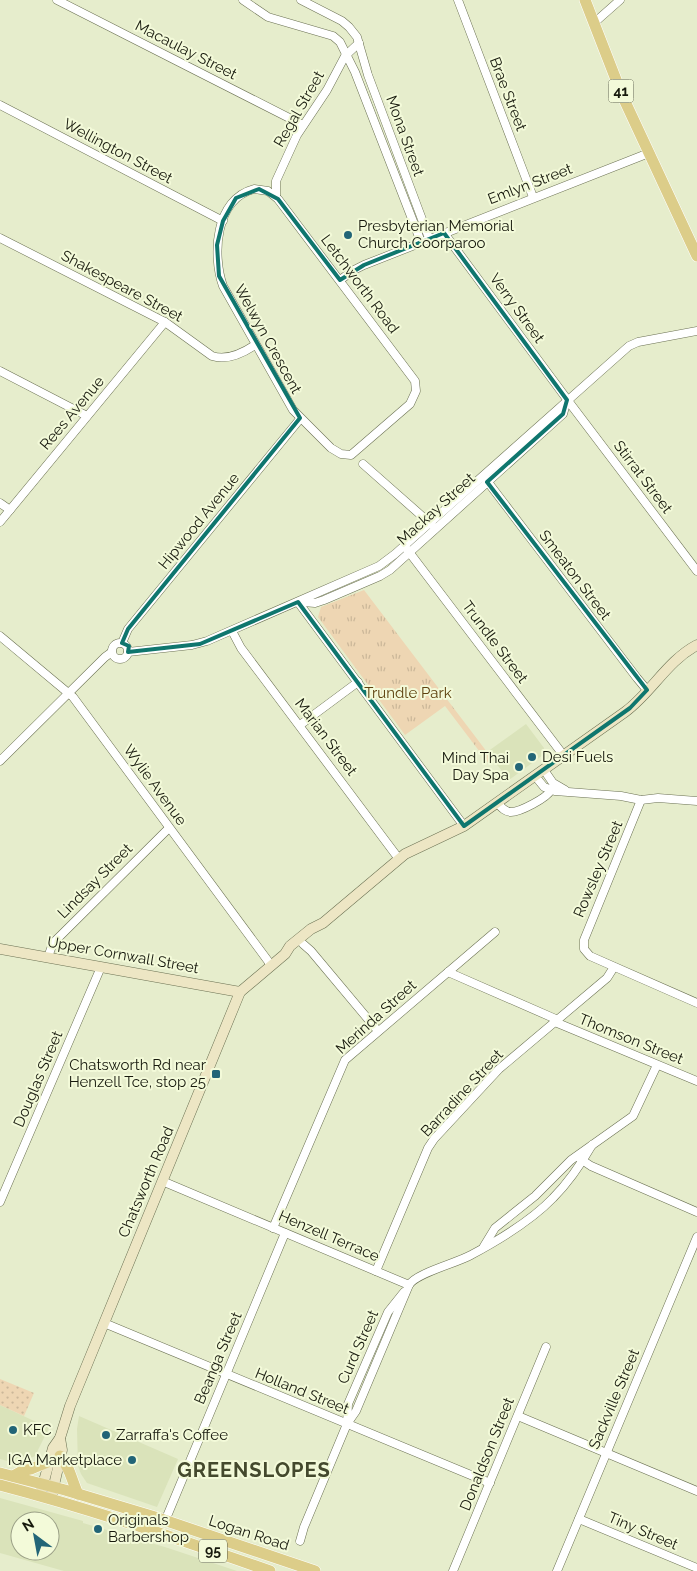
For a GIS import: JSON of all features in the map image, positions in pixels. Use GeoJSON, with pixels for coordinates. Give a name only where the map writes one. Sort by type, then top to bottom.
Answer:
{"type":"FeatureCollection","features":[{"type":"Feature","properties":{"kind":"main road","name":"41"},"geometry":{"type":"LineString","coordinates":[[585,0],[614,76],[697,255]]}},
{"type":"Feature","properties":{"kind":"main road","name":"Chatsworth Road"},"geometry":{"type":"LineString","coordinates":[[47,1491],[55,1458],[62,1450],[60,1438],[66,1416],[240,992],[285,954],[294,951],[315,933],[323,923],[399,859],[416,848],[464,826],[564,756],[630,708],[678,657],[696,647]]}},
{"type":"Feature","properties":{"kind":"main road","name":"Chatsworth Road"},"geometry":{"type":"LineString","coordinates":[[285,954],[290,946],[323,923]]}},
{"type":"Feature","properties":{"kind":"main road","name":"Upper Cornwall Street"},"geometry":{"type":"LineString","coordinates":[[0,949],[240,992]]}},
{"type":"Feature","properties":{"kind":"main road"},"geometry":{"type":"LineString","coordinates":[[14,1476],[55,1458],[67,1463],[69,1474],[78,1494]]}},
{"type":"Feature","properties":{"kind":"main road","name":"Logan Road"},"geometry":{"type":"LineString","coordinates":[[0,1473],[14,1476],[47,1491],[270,1571]]}},
{"type":"Feature","properties":{"kind":"main road","name":"Logan Road"},"geometry":{"type":"LineString","coordinates":[[0,1485],[78,1494],[164,1521],[288,1566],[315,1571]]}},
{"type":"Feature","properties":{"kind":"street","name":"Macaulay Street"},"geometry":{"type":"LineString","coordinates":[[57,0],[302,125]]}},
{"type":"Feature","properties":{"kind":"street","name":"Mona Street"},"geometry":{"type":"LineString","coordinates":[[244,0],[268,17],[333,36],[340,42],[347,54],[425,240]]}},
{"type":"Feature","properties":{"kind":"street"},"geometry":{"type":"LineString","coordinates":[[255,8],[258,0]]}},
{"type":"Feature","properties":{"kind":"street"},"geometry":{"type":"LineString","coordinates":[[301,0],[347,24],[360,42]]}},
{"type":"Feature","properties":{"kind":"street","name":"Brae Street"},"geometry":{"type":"LineString","coordinates":[[458,0],[533,197]]}},
{"type":"Feature","properties":{"kind":"street"},"geometry":{"type":"LineString","coordinates":[[594,23],[620,0]]}},
{"type":"Feature","properties":{"kind":"street","name":"Regal Street"},"geometry":{"type":"LineString","coordinates":[[276,196],[277,177],[302,125],[327,90],[347,54],[360,42]]}},
{"type":"Feature","properties":{"kind":"street","name":"Mona Street"},"geometry":{"type":"LineString","coordinates":[[360,42],[365,68],[425,240]]}},
{"type":"Feature","properties":{"kind":"street","name":"Wellington Street"},"geometry":{"type":"LineString","coordinates":[[0,105],[223,221]]}},
{"type":"Feature","properties":{"kind":"street","name":"Emlyn Street"},"geometry":{"type":"LineString","coordinates":[[340,280],[364,265],[649,153]]}},
{"type":"Feature","properties":{"kind":"street","name":"Welwyn Crescent"},"geometry":{"type":"LineString","coordinates":[[276,196],[268,191],[259,189],[244,192],[234,201],[223,221],[217,245],[219,276],[227,295],[288,403],[300,419],[331,448],[347,455]]}},
{"type":"Feature","properties":{"kind":"street","name":"Letchworth Road"},"geometry":{"type":"LineString","coordinates":[[276,196],[415,381],[416,391],[410,404],[354,454],[347,455]]}},
{"type":"Feature","properties":{"kind":"street","name":"Verry Street"},"geometry":{"type":"LineString","coordinates":[[444,233],[567,400]]}},
{"type":"Feature","properties":{"kind":"street","name":"Shakespeare Street"},"geometry":{"type":"LineString","coordinates":[[0,238],[165,322],[214,357],[222,358],[234,355],[255,345]]}},
{"type":"Feature","properties":{"kind":"street","name":"Rees Avenue"},"geometry":{"type":"LineString","coordinates":[[0,522],[165,322]]}},
{"type":"Feature","properties":{"kind":"street","name":"Mackay Street"},"geometry":{"type":"LineString","coordinates":[[128,652],[200,644],[298,602],[318,602],[380,576],[390,570],[407,549],[485,478],[563,414],[567,400],[633,343],[697,331]]}},
{"type":"Feature","properties":{"kind":"street"},"geometry":{"type":"LineString","coordinates":[[0,371],[87,416]]}},
{"type":"Feature","properties":{"kind":"street","name":"Stirrat Street"},"geometry":{"type":"LineString","coordinates":[[567,400],[697,571]]}},
{"type":"Feature","properties":{"kind":"street","name":"Hipwood Avenue"},"geometry":{"type":"LineString","coordinates":[[122,643],[128,629],[300,419]]}},
{"type":"Feature","properties":{"kind":"street"},"geometry":{"type":"LineString","coordinates":[[362,464],[432,526]]}},
{"type":"Feature","properties":{"kind":"street","name":"Smeaton Street"},"geometry":{"type":"LineString","coordinates":[[485,478],[647,690]]}},
{"type":"Feature","properties":{"kind":"street"},"geometry":{"type":"LineString","coordinates":[[0,503],[10,510]]}},
{"type":"Feature","properties":{"kind":"street","name":"Trundle Street"},"geometry":{"type":"LineString","coordinates":[[407,549],[564,756]]}},
{"type":"Feature","properties":{"kind":"street"},"geometry":{"type":"LineString","coordinates":[[298,602],[464,826]]}},
{"type":"Feature","properties":{"kind":"street","name":"Marian Street"},"geometry":{"type":"LineString","coordinates":[[232,631],[241,648],[399,859]]}},
{"type":"Feature","properties":{"kind":"street","name":"Wylie Avenue"},"geometry":{"type":"LineString","coordinates":[[0,636],[69,693],[271,965]]}},
{"type":"Feature","properties":{"kind":"street"},"geometry":{"type":"LineString","coordinates":[[0,761],[112,652],[115,646],[122,643],[128,648],[126,657],[122,659],[115,657],[112,652]]}},
{"type":"Feature","properties":{"kind":"street"},"geometry":{"type":"LineString","coordinates":[[300,725],[358,682]]}},
{"type":"Feature","properties":{"kind":"street"},"geometry":{"type":"LineString","coordinates":[[544,770],[554,784],[567,791]]}},
{"type":"Feature","properties":{"kind":"street"},"geometry":{"type":"LineString","coordinates":[[535,776],[543,786],[551,790],[621,796],[641,800],[658,798],[697,801]]}},
{"type":"Feature","properties":{"kind":"street"},"geometry":{"type":"LineString","coordinates":[[497,803],[505,810],[512,812],[547,796],[551,790]]}},
{"type":"Feature","properties":{"kind":"street","name":"Rowsley Street"},"geometry":{"type":"LineString","coordinates":[[614,967],[590,956],[584,949],[584,940],[641,800]]}},
{"type":"Feature","properties":{"kind":"street","name":"Lindsay Street"},"geometry":{"type":"LineString","coordinates":[[48,957],[53,943],[169,828]]}},
{"type":"Feature","properties":{"kind":"street","name":"Merinda Street"},"geometry":{"type":"LineString","coordinates":[[273,1228],[342,1065],[349,1056],[495,932]]}},
{"type":"Feature","properties":{"kind":"street"},"geometry":{"type":"LineString","coordinates":[[302,944],[311,951],[378,1031]]}},
{"type":"Feature","properties":{"kind":"street","name":"Douglas Street"},"geometry":{"type":"LineString","coordinates":[[0,1202],[101,967]]}},
{"type":"Feature","properties":{"kind":"street"},"geometry":{"type":"LineString","coordinates":[[614,967],[697,1002]]}},
{"type":"Feature","properties":{"kind":"street","name":"Barradine Street"},"geometry":{"type":"LineString","coordinates":[[376,1271],[431,1143],[499,1070],[607,978],[614,967]]}},
{"type":"Feature","properties":{"kind":"street","name":"Thomson Street"},"geometry":{"type":"LineString","coordinates":[[448,972],[697,1081]]}},
{"type":"Feature","properties":{"kind":"street"},"geometry":{"type":"LineString","coordinates":[[494,1238],[495,1228],[535,1196],[592,1145],[634,1114],[657,1065]]}},
{"type":"Feature","properties":{"kind":"street"},"geometry":{"type":"LineString","coordinates":[[579,1158],[591,1166],[697,1212]]}},
{"type":"Feature","properties":{"kind":"street"},"geometry":{"type":"LineString","coordinates":[[409,1286],[417,1277],[463,1259],[482,1248],[494,1238],[546,1205],[559,1192],[579,1158]]}},
{"type":"Feature","properties":{"kind":"street","name":"Henzell Terrace"},"geometry":{"type":"LineString","coordinates":[[162,1181],[409,1286]]}},
{"type":"Feature","properties":{"kind":"street","name":"Beanga Street"},"geometry":{"type":"LineString","coordinates":[[164,1521],[286,1233]]}},
{"type":"Feature","properties":{"kind":"street","name":"Sackville Street"},"geometry":{"type":"LineString","coordinates":[[557,1571],[697,1237]]}},
{"type":"Feature","properties":{"kind":"street","name":"Curd Street"},"geometry":{"type":"LineString","coordinates":[[300,1541],[304,1527],[347,1424],[348,1404],[388,1312],[409,1286]]}},
{"type":"Feature","properties":{"kind":"street","name":"Holland Street"},"geometry":{"type":"LineString","coordinates":[[104,1323],[490,1483]]}},
{"type":"Feature","properties":{"kind":"street","name":"Donaldson Street"},"geometry":{"type":"LineString","coordinates":[[453,1571],[546,1347]]}},
{"type":"Feature","properties":{"kind":"street"},"geometry":{"type":"LineString","coordinates":[[518,1416],[697,1491]]}},
{"type":"Feature","properties":{"kind":"street","name":"Tiny Street"},"geometry":{"type":"LineString","coordinates":[[579,1519],[697,1568]]}},
{"type":"Feature","properties":{"kind":"highlighted area"},"geometry":{"type":"Polygon","coordinates":[[[259,189],[278,199],[340,280],[364,265],[429,238],[444,233],[448,238],[567,400],[563,414],[487,482],[647,690],[630,708],[464,826],[298,602],[200,644],[128,652],[129,646],[122,643],[128,629],[300,418],[219,276],[217,245],[223,221],[236,198],[259,189]]]}},
{"type":"Feature","properties":{"kind":"shaded area"},"geometry":{"type":"Polygon","coordinates":[[[526,724],[544,748],[543,755],[509,780],[487,752],[526,724]]]}},
{"type":"Feature","properties":{"kind":"shaded area"},"geometry":{"type":"Polygon","coordinates":[[[0,1405],[49,1428],[35,1456],[24,1461],[11,1462],[0,1459],[0,1405]]]}},
{"type":"Feature","properties":{"kind":"shaded area","name":"IGA Marketplace"},"geometry":{"type":"Polygon","coordinates":[[[79,1416],[178,1459],[157,1507],[87,1483],[78,1466],[77,1429],[79,1416]]]}},
{"type":"Feature","properties":{"kind":"shaded area"},"geometry":{"type":"Polygon","coordinates":[[[0,1498],[47,1511],[10,1511],[10,1556],[0,1553],[0,1498]]]}},
{"type":"Feature","properties":{"kind":"shaded area"},"geometry":{"type":"Polygon","coordinates":[[[60,1515],[237,1571],[64,1571],[28,1561],[60,1561],[60,1515]]]}},
{"type":"Feature","properties":{"kind":"green space","name":"Trundle Park"},"geometry":{"type":"Polygon","coordinates":[[[364,590],[494,760],[489,764],[445,706],[405,735],[318,617],[321,607],[364,590]]]}},
{"type":"Feature","properties":{"kind":"green space"},"geometry":{"type":"Polygon","coordinates":[[[0,1379],[34,1393],[24,1416],[0,1405],[0,1379]]]}},
{"type":"Feature","properties":{"kind":"place","name":"Presbyterian Memorial Church Coorparoo"},"geometry":{"type":"Point","coordinates":[348,235]}},
{"type":"Feature","properties":{"kind":"place","name":"Desi Fuels"},"geometry":{"type":"Point","coordinates":[532,757]}},
{"type":"Feature","properties":{"kind":"place","name":"Mind Thai Day Spa"},"geometry":{"type":"Point","coordinates":[519,767]}},
{"type":"Feature","properties":{"kind":"place","name":"Chatsworth Rd near Henzell Tce, stop 25"},"geometry":{"type":"Point","coordinates":[216,1074]}},
{"type":"Feature","properties":{"kind":"place","name":"KFC"},"geometry":{"type":"Point","coordinates":[13,1430]}},
{"type":"Feature","properties":{"kind":"place","name":"Zarraffa's Coffee"},"geometry":{"type":"Point","coordinates":[106,1435]}},
{"type":"Feature","properties":{"kind":"place","name":"IGA Marketplace"},"geometry":{"type":"Point","coordinates":[132,1460]}},
{"type":"Feature","properties":{"kind":"place","name":"Originals Barbershop"},"geometry":{"type":"Point","coordinates":[98,1529]}},
{"type":"Feature","properties":{"kind":"district","name":"GREENSLOPES"},"geometry":{"type":"Point","coordinates":[254,1470]}}]}
